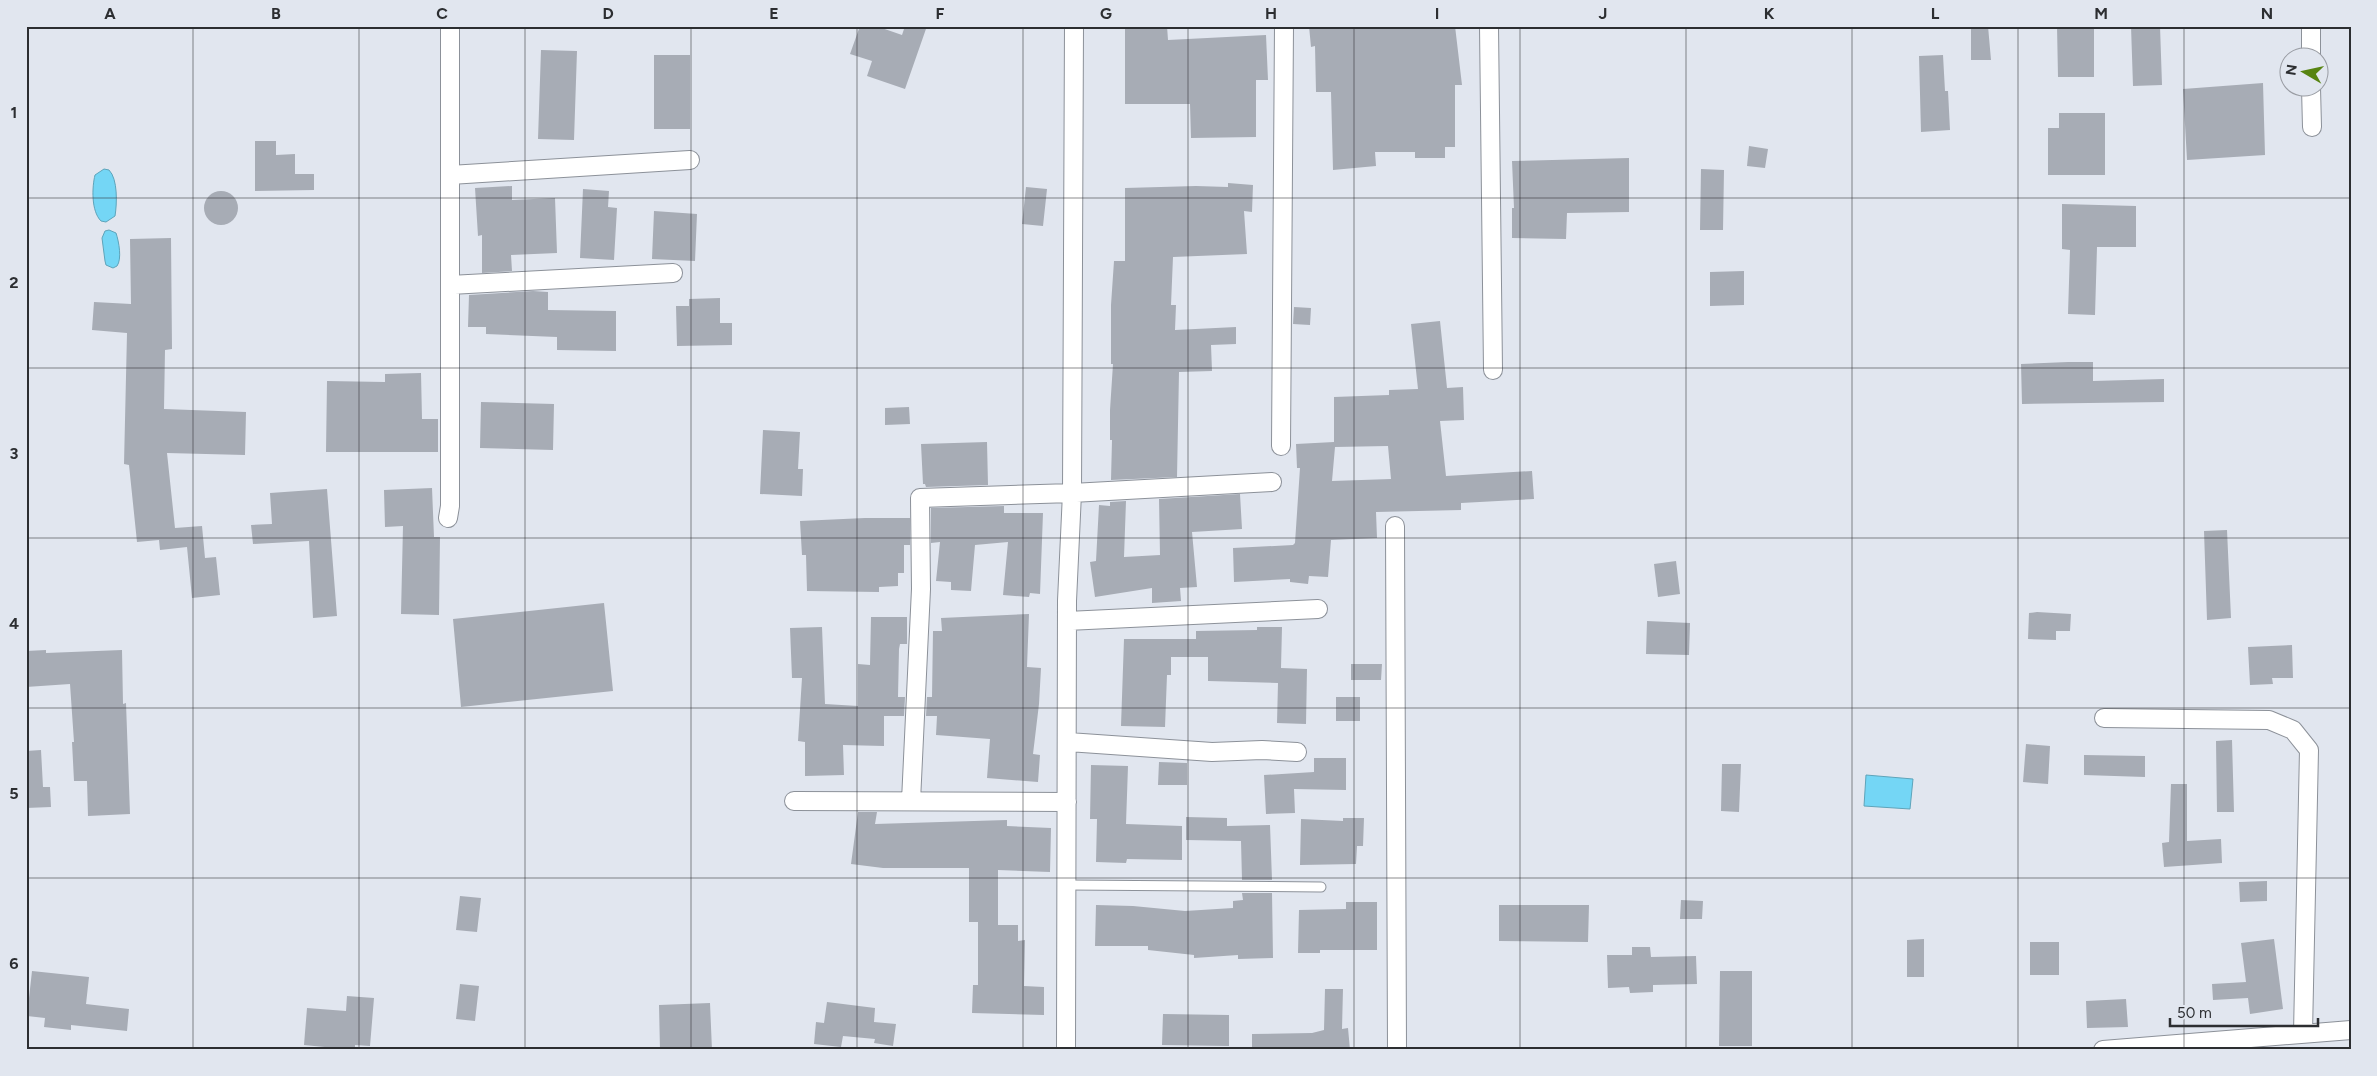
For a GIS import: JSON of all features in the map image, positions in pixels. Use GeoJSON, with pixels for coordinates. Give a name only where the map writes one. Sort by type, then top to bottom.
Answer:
{"type":"FeatureCollection","features":[{"type":"Feature","properties":{"kind":"street"},"geometry":{"type":"LineString","coordinates":[[448,518],[450,506],[450,26]]}},
{"type":"Feature","properties":{"kind":"street"},"geometry":{"type":"LineString","coordinates":[[1066,1050],[1068,885],[1067,621],[1072,493],[1074,26]]}},
{"type":"Feature","properties":{"kind":"street"},"geometry":{"type":"LineString","coordinates":[[1281,446],[1284,26]]}},
{"type":"Feature","properties":{"kind":"street"},"geometry":{"type":"LineString","coordinates":[[1489,26],[1493,370]]}},
{"type":"Feature","properties":{"kind":"street"},"geometry":{"type":"LineString","coordinates":[[2311,26],[2311,48]]}},
{"type":"Feature","properties":{"kind":"street"},"geometry":{"type":"LineString","coordinates":[[2312,98],[2312,127]]}},
{"type":"Feature","properties":{"kind":"street"},"geometry":{"type":"LineString","coordinates":[[450,176],[690,160]]}},
{"type":"Feature","properties":{"kind":"street"},"geometry":{"type":"LineString","coordinates":[[450,284],[674,273]]}},
{"type":"Feature","properties":{"kind":"street"},"geometry":{"type":"LineString","coordinates":[[911,801],[921,589],[920,498],[1072,493],[1272,482]]}},
{"type":"Feature","properties":{"kind":"street"},"geometry":{"type":"LineString","coordinates":[[1395,526],[1397,1050]]}},
{"type":"Feature","properties":{"kind":"street"},"geometry":{"type":"LineString","coordinates":[[1067,621],[1318,609]]}},
{"type":"Feature","properties":{"kind":"street"},"geometry":{"type":"LineString","coordinates":[[2104,718],[2269,720],[2293,730],[2310,750],[2303,1033]]}},
{"type":"Feature","properties":{"kind":"street"},"geometry":{"type":"LineString","coordinates":[[1068,742],[1212,752],[1262,750],[1297,752]]}},
{"type":"Feature","properties":{"kind":"street"},"geometry":{"type":"LineString","coordinates":[[794,802],[1067,802]]}},
{"type":"Feature","properties":{"kind":"street"},"geometry":{"type":"LineString","coordinates":[[2114,1049],[2351,1030]]}},
{"type":"Feature","properties":{"kind":"lane"},"geometry":{"type":"LineString","coordinates":[[1068,885],[1321,887]]}},
{"type":"Feature","properties":{"kind":"water"},"geometry":{"type":"Polygon","coordinates":[[[104,169],[109,170],[112,174],[116,192],[115,216],[106,222],[101,221],[98,217],[93,199],[95,175],[104,169]]]}},
{"type":"Feature","properties":{"kind":"water"},"geometry":{"type":"Polygon","coordinates":[[[109,230],[116,233],[120,250],[119,263],[113,268],[106,265],[102,238],[105,231],[109,230]]]}},
{"type":"Feature","properties":{"kind":"water"},"geometry":{"type":"Polygon","coordinates":[[[1866,775],[1913,779],[1910,809],[1864,806],[1866,775]]]}},
{"type":"Feature","properties":{"kind":"building"},"geometry":{"type":"Polygon","coordinates":[[[860,26],[876,26],[902,35],[905,26],[927,26],[905,89],[867,76],[872,61],[850,54],[860,26]]]}},
{"type":"Feature","properties":{"kind":"building"},"geometry":{"type":"Polygon","coordinates":[[[1125,26],[1167,26],[1168,40],[1266,35],[1268,80],[1256,80],[1256,137],[1191,138],[1190,104],[1125,104],[1125,26]]]}},
{"type":"Feature","properties":{"kind":"building"},"geometry":{"type":"Polygon","coordinates":[[[1309,26],[1455,26],[1462,85],[1455,85],[1455,147],[1445,147],[1445,158],[1415,158],[1415,152],[1375,152],[1376,166],[1333,170],[1331,92],[1316,92],[1315,46],[1311,47],[1309,26]]]}},
{"type":"Feature","properties":{"kind":"building"},"geometry":{"type":"Polygon","coordinates":[[[1971,26],[1988,26],[1991,60],[1971,60],[1971,26]]]}},
{"type":"Feature","properties":{"kind":"building"},"geometry":{"type":"Polygon","coordinates":[[[2057,26],[2094,26],[2094,77],[2058,77],[2057,26]]]}},
{"type":"Feature","properties":{"kind":"building"},"geometry":{"type":"Polygon","coordinates":[[[2131,26],[2160,26],[2162,85],[2133,86],[2131,26]]]}},
{"type":"Feature","properties":{"kind":"building"},"geometry":{"type":"Polygon","coordinates":[[[541,50],[577,51],[574,140],[538,139],[541,50]]]}},
{"type":"Feature","properties":{"kind":"building"},"geometry":{"type":"Polygon","coordinates":[[[654,55],[690,55],[690,129],[654,129],[654,55]]]}},
{"type":"Feature","properties":{"kind":"building"},"geometry":{"type":"Polygon","coordinates":[[[1943,55],[1945,91],[1948,91],[1950,130],[1921,132],[1919,56],[1943,55]]]}},
{"type":"Feature","properties":{"kind":"building"},"geometry":{"type":"Polygon","coordinates":[[[2263,83],[2265,155],[2187,160],[2183,89],[2263,83]]]}},
{"type":"Feature","properties":{"kind":"building"},"geometry":{"type":"Polygon","coordinates":[[[2059,113],[2105,113],[2105,175],[2048,175],[2048,128],[2059,128],[2059,113]]]}},
{"type":"Feature","properties":{"kind":"building"},"geometry":{"type":"Polygon","coordinates":[[[255,141],[276,141],[276,155],[295,154],[295,174],[314,174],[314,190],[255,191],[255,141]]]}},
{"type":"Feature","properties":{"kind":"building"},"geometry":{"type":"Polygon","coordinates":[[[1749,146],[1768,149],[1765,168],[1747,166],[1749,146]]]}},
{"type":"Feature","properties":{"kind":"building"},"geometry":{"type":"Polygon","coordinates":[[[1629,158],[1629,212],[1567,213],[1566,239],[1512,238],[1512,208],[1514,208],[1512,161],[1629,158]]]}},
{"type":"Feature","properties":{"kind":"building"},"geometry":{"type":"Polygon","coordinates":[[[1701,169],[1724,170],[1723,230],[1700,230],[1701,169]]]}},
{"type":"Feature","properties":{"kind":"building"},"geometry":{"type":"Polygon","coordinates":[[[1228,183],[1253,185],[1252,212],[1244,211],[1247,254],[1173,257],[1171,305],[1176,305],[1175,330],[1236,327],[1236,344],[1211,345],[1212,371],[1179,372],[1177,477],[1111,480],[1112,440],[1110,440],[1110,410],[1113,364],[1111,364],[1111,305],[1114,261],[1125,261],[1125,188],[1228,187],[1228,183]]]}},
{"type":"Feature","properties":{"kind":"building"},"geometry":{"type":"Polygon","coordinates":[[[512,186],[512,200],[555,198],[557,253],[511,255],[512,271],[482,273],[482,235],[478,236],[475,188],[512,186]]]}},
{"type":"Feature","properties":{"kind":"building"},"geometry":{"type":"Polygon","coordinates":[[[1026,187],[1047,189],[1043,226],[1022,224],[1026,187]]]}},
{"type":"Feature","properties":{"kind":"building"},"geometry":{"type":"Polygon","coordinates":[[[583,189],[609,191],[608,207],[617,208],[614,260],[580,258],[583,189]]]}},
{"type":"Feature","properties":{"kind":"building"},"geometry":{"type":"Polygon","coordinates":[[[221,191],[233,196],[238,208],[233,220],[221,225],[209,220],[204,208],[209,196],[221,191]]]}},
{"type":"Feature","properties":{"kind":"building"},"geometry":{"type":"Polygon","coordinates":[[[2062,204],[2136,206],[2136,247],[2097,247],[2095,315],[2068,314],[2070,250],[2062,249],[2062,204]]]}},
{"type":"Feature","properties":{"kind":"building"},"geometry":{"type":"Polygon","coordinates":[[[654,211],[697,214],[695,261],[652,259],[654,211]]]}},
{"type":"Feature","properties":{"kind":"building"},"geometry":{"type":"Polygon","coordinates":[[[171,238],[172,349],[165,350],[164,409],[246,412],[245,455],[167,453],[175,528],[202,526],[205,558],[216,557],[220,595],[192,598],[187,547],[160,550],[159,540],[137,542],[129,465],[124,464],[127,333],[92,330],[94,302],[131,304],[130,239],[171,238]]]}},
{"type":"Feature","properties":{"kind":"building"},"geometry":{"type":"Polygon","coordinates":[[[1744,271],[1744,305],[1710,306],[1710,272],[1744,271]]]}},
{"type":"Feature","properties":{"kind":"building"},"geometry":{"type":"Polygon","coordinates":[[[533,291],[548,292],[548,310],[616,311],[616,351],[557,350],[557,337],[486,334],[486,327],[468,327],[469,295],[533,291]]]}},
{"type":"Feature","properties":{"kind":"building"},"geometry":{"type":"Polygon","coordinates":[[[720,298],[720,323],[732,323],[732,345],[677,346],[676,306],[689,306],[689,299],[720,298]]]}},
{"type":"Feature","properties":{"kind":"building"},"geometry":{"type":"Polygon","coordinates":[[[1294,307],[1311,308],[1310,325],[1293,324],[1294,307]]]}},
{"type":"Feature","properties":{"kind":"building"},"geometry":{"type":"Polygon","coordinates":[[[1440,321],[1447,388],[1463,387],[1464,420],[1440,421],[1446,476],[1532,471],[1534,499],[1461,503],[1461,510],[1376,512],[1377,538],[1331,540],[1328,577],[1309,576],[1308,584],[1290,582],[1290,579],[1234,582],[1233,548],[1293,545],[1295,543],[1300,468],[1297,468],[1296,444],[1334,442],[1334,397],[1389,395],[1389,390],[1418,389],[1411,324],[1440,321]],[[1388,446],[1335,447],[1332,481],[1391,479],[1388,446]]]}},
{"type":"Feature","properties":{"kind":"building"},"geometry":{"type":"Polygon","coordinates":[[[2093,362],[2093,381],[2164,379],[2164,402],[2022,404],[2021,364],[2093,362]]]}},
{"type":"Feature","properties":{"kind":"building"},"geometry":{"type":"Polygon","coordinates":[[[421,373],[422,419],[438,419],[438,452],[326,452],[327,381],[385,382],[385,374],[421,373]]]}},
{"type":"Feature","properties":{"kind":"building"},"geometry":{"type":"Polygon","coordinates":[[[481,402],[554,404],[553,450],[480,448],[481,402]]]}},
{"type":"Feature","properties":{"kind":"building"},"geometry":{"type":"Polygon","coordinates":[[[909,407],[910,424],[885,425],[885,408],[909,407]]]}},
{"type":"Feature","properties":{"kind":"building"},"geometry":{"type":"Polygon","coordinates":[[[763,430],[800,432],[798,469],[803,469],[802,496],[760,494],[763,430]]]}},
{"type":"Feature","properties":{"kind":"building"},"geometry":{"type":"Polygon","coordinates":[[[987,442],[988,485],[926,487],[923,484],[921,444],[987,442]]]}},
{"type":"Feature","properties":{"kind":"building"},"geometry":{"type":"Polygon","coordinates":[[[432,488],[434,537],[440,537],[439,615],[401,614],[403,526],[385,527],[384,490],[432,488]]]}},
{"type":"Feature","properties":{"kind":"building"},"geometry":{"type":"Polygon","coordinates":[[[327,489],[337,616],[313,618],[309,541],[253,544],[251,525],[272,524],[270,493],[327,489]]]}},
{"type":"Feature","properties":{"kind":"building"},"geometry":{"type":"Polygon","coordinates":[[[1240,494],[1242,529],[1192,532],[1197,587],[1180,588],[1181,601],[1152,603],[1152,588],[1095,597],[1090,562],[1096,561],[1099,505],[1110,506],[1110,502],[1126,501],[1124,557],[1160,555],[1159,499],[1240,494]]]}},
{"type":"Feature","properties":{"kind":"building"},"geometry":{"type":"Polygon","coordinates":[[[1004,506],[1004,513],[1043,513],[1040,594],[1030,593],[1029,597],[1003,595],[1008,542],[975,545],[971,591],[951,590],[951,582],[936,581],[940,542],[931,543],[931,508],[1004,506]]]}},
{"type":"Feature","properties":{"kind":"building"},"geometry":{"type":"Polygon","coordinates":[[[910,518],[910,545],[904,545],[904,573],[898,573],[898,586],[879,587],[879,592],[807,591],[806,555],[802,555],[800,521],[910,518]]]}},
{"type":"Feature","properties":{"kind":"building"},"geometry":{"type":"Polygon","coordinates":[[[2227,530],[2231,618],[2207,620],[2204,531],[2227,530]]]}},
{"type":"Feature","properties":{"kind":"building"},"geometry":{"type":"Polygon","coordinates":[[[1676,561],[1680,594],[1658,597],[1654,564],[1676,561]]]}},
{"type":"Feature","properties":{"kind":"building"},"geometry":{"type":"Polygon","coordinates":[[[604,603],[613,691],[461,707],[453,619],[604,603]]]}},
{"type":"Feature","properties":{"kind":"building"},"geometry":{"type":"Polygon","coordinates":[[[2029,613],[2071,614],[2070,631],[2056,631],[2056,640],[2028,639],[2029,613]]]}},
{"type":"Feature","properties":{"kind":"building"},"geometry":{"type":"Polygon","coordinates":[[[1029,614],[1027,667],[1041,668],[1033,754],[1040,755],[1038,782],[987,778],[990,739],[936,735],[937,716],[926,716],[927,697],[932,697],[933,631],[942,631],[941,618],[1029,614]]]}},
{"type":"Feature","properties":{"kind":"building"},"geometry":{"type":"Polygon","coordinates":[[[871,617],[907,617],[907,644],[900,644],[899,649],[898,697],[905,697],[904,716],[884,716],[884,746],[843,745],[844,775],[805,776],[805,742],[798,741],[802,678],[792,678],[790,628],[822,627],[825,704],[858,706],[858,664],[870,665],[871,617]]]}},
{"type":"Feature","properties":{"kind":"building"},"geometry":{"type":"Polygon","coordinates":[[[1647,621],[1690,623],[1689,655],[1646,654],[1647,621]]]}},
{"type":"Feature","properties":{"kind":"building"},"geometry":{"type":"Polygon","coordinates":[[[1257,627],[1282,627],[1281,668],[1307,669],[1306,724],[1277,723],[1278,683],[1208,681],[1208,657],[1171,657],[1171,675],[1167,675],[1165,727],[1121,726],[1124,639],[1196,639],[1196,631],[1257,630],[1257,627]]]}},
{"type":"Feature","properties":{"kind":"building"},"geometry":{"type":"Polygon","coordinates":[[[2292,645],[2293,678],[2272,678],[2273,684],[2250,685],[2248,647],[2292,645]]]}},
{"type":"Feature","properties":{"kind":"building"},"geometry":{"type":"Polygon","coordinates":[[[46,650],[46,653],[122,650],[123,704],[126,703],[130,814],[88,816],[87,781],[74,781],[72,742],[74,742],[70,684],[26,687],[26,651],[46,650]]]}},
{"type":"Feature","properties":{"kind":"building"},"geometry":{"type":"Polygon","coordinates":[[[1351,664],[1382,664],[1381,680],[1351,680],[1351,664]]]}},
{"type":"Feature","properties":{"kind":"building"},"geometry":{"type":"Polygon","coordinates":[[[1336,697],[1360,697],[1360,721],[1336,721],[1336,697]]]}},
{"type":"Feature","properties":{"kind":"building"},"geometry":{"type":"Polygon","coordinates":[[[2232,740],[2234,812],[2217,812],[2216,741],[2232,740]]]}},
{"type":"Feature","properties":{"kind":"building"},"geometry":{"type":"Polygon","coordinates":[[[2026,744],[2050,746],[2048,784],[2023,782],[2026,744]]]}},
{"type":"Feature","properties":{"kind":"building"},"geometry":{"type":"Polygon","coordinates":[[[41,750],[43,787],[50,787],[51,807],[26,808],[26,751],[41,750]]]}},
{"type":"Feature","properties":{"kind":"building"},"geometry":{"type":"Polygon","coordinates":[[[2084,755],[2145,756],[2145,777],[2084,775],[2084,755]]]}},
{"type":"Feature","properties":{"kind":"building"},"geometry":{"type":"Polygon","coordinates":[[[1314,758],[1346,758],[1346,790],[1294,789],[1295,813],[1266,814],[1264,775],[1314,772],[1314,758]]]}},
{"type":"Feature","properties":{"kind":"building"},"geometry":{"type":"Polygon","coordinates":[[[1159,762],[1187,763],[1187,785],[1158,785],[1159,762]]]}},
{"type":"Feature","properties":{"kind":"building"},"geometry":{"type":"Polygon","coordinates":[[[1722,764],[1741,764],[1739,812],[1721,811],[1722,764]]]}},
{"type":"Feature","properties":{"kind":"building"},"geometry":{"type":"Polygon","coordinates":[[[1091,765],[1128,766],[1126,824],[1182,826],[1182,860],[1127,859],[1126,863],[1096,862],[1097,819],[1090,819],[1091,765]]]}},
{"type":"Feature","properties":{"kind":"building"},"geometry":{"type":"Polygon","coordinates":[[[2171,784],[2187,784],[2187,841],[2221,839],[2222,863],[2164,867],[2162,843],[2169,842],[2171,784]]]}},
{"type":"Feature","properties":{"kind":"building"},"geometry":{"type":"Polygon","coordinates":[[[858,812],[877,812],[875,824],[1007,820],[1007,826],[1051,828],[1050,872],[998,870],[998,925],[1018,925],[1018,941],[1025,940],[1024,986],[1044,987],[1044,1015],[972,1013],[973,985],[978,985],[978,922],[969,922],[969,868],[883,868],[851,864],[858,812]]]}},
{"type":"Feature","properties":{"kind":"building"},"geometry":{"type":"Polygon","coordinates":[[[1186,817],[1227,818],[1227,826],[1270,825],[1272,880],[1242,880],[1241,841],[1186,840],[1186,817]]]}},
{"type":"Feature","properties":{"kind":"building"},"geometry":{"type":"Polygon","coordinates":[[[1343,818],[1364,818],[1363,846],[1357,846],[1356,864],[1300,865],[1301,819],[1343,821],[1343,818]]]}},
{"type":"Feature","properties":{"kind":"building"},"geometry":{"type":"Polygon","coordinates":[[[2267,881],[2267,901],[2240,902],[2239,882],[2267,881]]]}},
{"type":"Feature","properties":{"kind":"building"},"geometry":{"type":"Polygon","coordinates":[[[1242,893],[1272,893],[1273,958],[1238,959],[1238,955],[1194,958],[1194,955],[1148,950],[1148,946],[1095,946],[1096,905],[1185,911],[1233,908],[1233,901],[1243,900],[1242,893]]]}},
{"type":"Feature","properties":{"kind":"building"},"geometry":{"type":"Polygon","coordinates":[[[460,896],[481,898],[477,932],[456,930],[460,896]]]}},
{"type":"Feature","properties":{"kind":"building"},"geometry":{"type":"Polygon","coordinates":[[[1681,900],[1703,901],[1702,919],[1680,919],[1681,900]]]}},
{"type":"Feature","properties":{"kind":"building"},"geometry":{"type":"Polygon","coordinates":[[[1346,902],[1377,902],[1377,950],[1320,950],[1320,953],[1298,953],[1299,910],[1346,909],[1346,902]]]}},
{"type":"Feature","properties":{"kind":"building"},"geometry":{"type":"Polygon","coordinates":[[[1499,905],[1589,905],[1588,942],[1499,941],[1499,905]]]}},
{"type":"Feature","properties":{"kind":"building"},"geometry":{"type":"Polygon","coordinates":[[[1924,939],[1924,977],[1907,977],[1907,940],[1924,939]]]}},
{"type":"Feature","properties":{"kind":"building"},"geometry":{"type":"Polygon","coordinates":[[[2274,939],[2283,1009],[2250,1014],[2248,998],[2213,1000],[2212,984],[2246,982],[2241,943],[2274,939]]]}},
{"type":"Feature","properties":{"kind":"building"},"geometry":{"type":"Polygon","coordinates":[[[2030,942],[2059,942],[2059,975],[2030,975],[2030,942]]]}},
{"type":"Feature","properties":{"kind":"building"},"geometry":{"type":"Polygon","coordinates":[[[1632,947],[1650,947],[1651,957],[1696,956],[1697,984],[1653,985],[1653,992],[1630,993],[1629,987],[1608,988],[1607,955],[1632,955],[1632,947]]]}},
{"type":"Feature","properties":{"kind":"building"},"geometry":{"type":"Polygon","coordinates":[[[32,971],[89,977],[86,1004],[129,1009],[127,1031],[71,1025],[71,1030],[44,1027],[45,1018],[27,1016],[32,971]]]}},
{"type":"Feature","properties":{"kind":"building"},"geometry":{"type":"Polygon","coordinates":[[[1720,971],[1752,971],[1752,1046],[1719,1046],[1720,971]]]}},
{"type":"Feature","properties":{"kind":"building"},"geometry":{"type":"Polygon","coordinates":[[[460,984],[479,986],[475,1021],[456,1019],[460,984]]]}},
{"type":"Feature","properties":{"kind":"building"},"geometry":{"type":"Polygon","coordinates":[[[1325,989],[1343,989],[1342,1029],[1348,1028],[1350,1050],[1252,1050],[1252,1034],[1312,1033],[1324,1030],[1325,989]]]}},
{"type":"Feature","properties":{"kind":"building"},"geometry":{"type":"Polygon","coordinates":[[[347,996],[374,998],[370,1046],[355,1045],[355,1050],[335,1050],[335,1048],[304,1045],[307,1008],[346,1011],[347,996]]]}},
{"type":"Feature","properties":{"kind":"building"},"geometry":{"type":"Polygon","coordinates":[[[2126,999],[2128,1027],[2087,1028],[2086,1001],[2126,999]]]}},
{"type":"Feature","properties":{"kind":"building"},"geometry":{"type":"Polygon","coordinates":[[[827,1002],[875,1008],[874,1022],[896,1024],[893,1046],[874,1043],[875,1039],[843,1036],[841,1047],[814,1044],[816,1022],[824,1023],[827,1002]]]}},
{"type":"Feature","properties":{"kind":"building"},"geometry":{"type":"Polygon","coordinates":[[[710,1003],[712,1050],[660,1050],[659,1005],[710,1003]]]}},
{"type":"Feature","properties":{"kind":"building"},"geometry":{"type":"Polygon","coordinates":[[[1163,1014],[1229,1015],[1229,1046],[1162,1045],[1163,1014]]]}}]}
